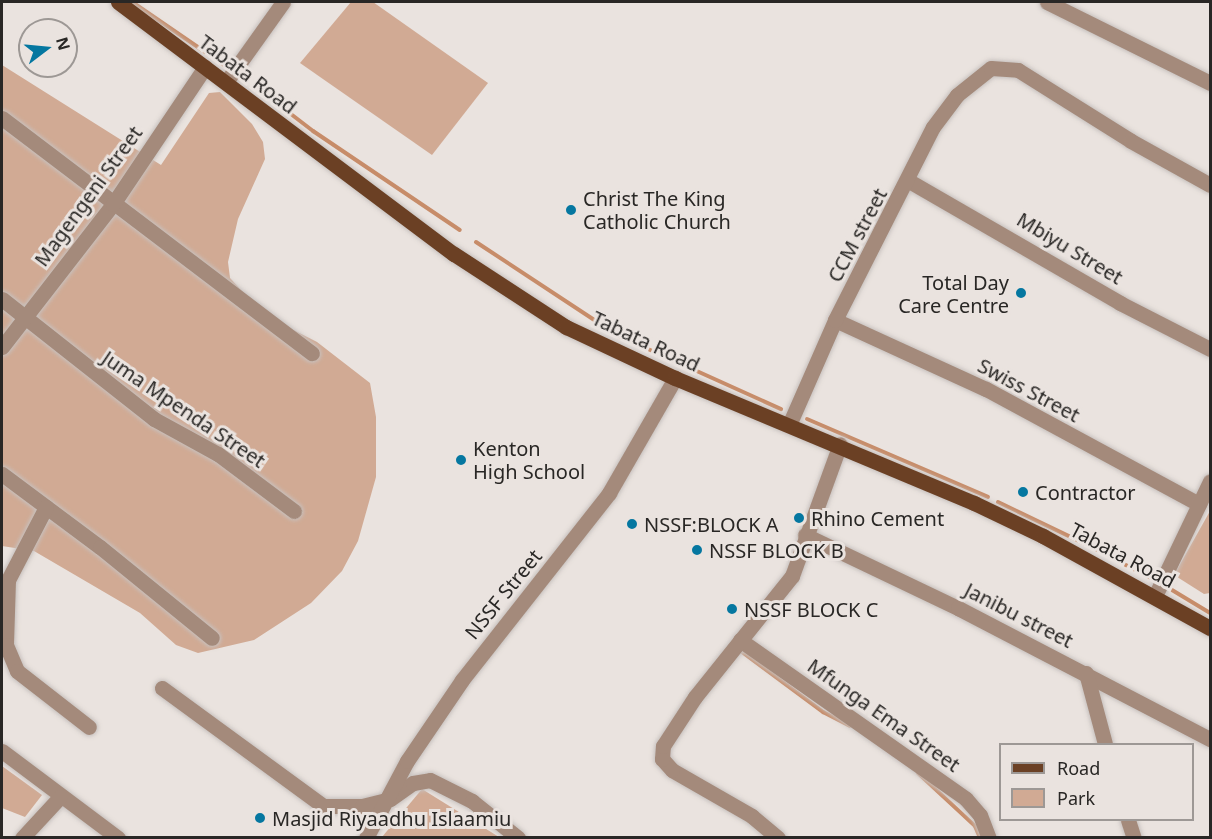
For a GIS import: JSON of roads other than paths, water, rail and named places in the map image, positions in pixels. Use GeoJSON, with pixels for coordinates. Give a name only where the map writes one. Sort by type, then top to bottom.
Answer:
{"type":"FeatureCollection","features":[{"type":"Feature","properties":{"kind":"main road","name":"Tabata Road"},"geometry":{"type":"LineString","coordinates":[[118,2],[464,261],[567,327],[675,378],[840,444],[1043,536],[1210,628]]}},
{"type":"Feature","properties":{"kind":"street"},"geometry":{"type":"LineString","coordinates":[[226,82],[283,2]]}},
{"type":"Feature","properties":{"kind":"street"},"geometry":{"type":"LineString","coordinates":[[1047,2],[1210,83]]}},
{"type":"Feature","properties":{"kind":"street","name":"Magengeni Street"},"geometry":{"type":"LineString","coordinates":[[2,347],[113,204],[205,68]]}},
{"type":"Feature","properties":{"kind":"street","name":"CCM street"},"geometry":{"type":"LineString","coordinates":[[789,425],[835,320],[909,181],[933,127],[957,95],[991,68],[1018,70],[1131,141],[1210,185]]}},
{"type":"Feature","properties":{"kind":"street"},"geometry":{"type":"LineString","coordinates":[[2,118],[312,353]]}},
{"type":"Feature","properties":{"kind":"street","name":"Mbiyu Street"},"geometry":{"type":"LineString","coordinates":[[909,181],[1120,303],[1210,349]]}},
{"type":"Feature","properties":{"kind":"street","name":"Juma Mpenda Street"},"geometry":{"type":"LineString","coordinates":[[2,299],[154,419],[218,454],[294,511]]}},
{"type":"Feature","properties":{"kind":"street","name":"Swiss Street"},"geometry":{"type":"LineString","coordinates":[[835,320],[986,389],[1198,504]]}},
{"type":"Feature","properties":{"kind":"street","name":"NSSF Street"},"geometry":{"type":"LineString","coordinates":[[366,837],[390,799],[407,761],[462,680],[609,493],[675,378]]}},
{"type":"Feature","properties":{"kind":"street"},"geometry":{"type":"LineString","coordinates":[[778,837],[752,816],[672,770],[662,759],[663,746],[695,697],[792,576],[840,444]]}},
{"type":"Feature","properties":{"kind":"street"},"geometry":{"type":"LineString","coordinates":[[2,474],[212,638]]}},
{"type":"Feature","properties":{"kind":"street"},"geometry":{"type":"LineString","coordinates":[[1155,596],[1210,481]]}},
{"type":"Feature","properties":{"kind":"street"},"geometry":{"type":"LineString","coordinates":[[46,507],[8,580],[6,645],[17,671],[89,728]]}},
{"type":"Feature","properties":{"kind":"street","name":"Janibu street"},"geometry":{"type":"LineString","coordinates":[[805,535],[1086,672],[1210,739]]}},
{"type":"Feature","properties":{"kind":"street","name":"Mfunga Ema Street"},"geometry":{"type":"LineString","coordinates":[[740,640],[966,799],[980,815],[989,837]]}},
{"type":"Feature","properties":{"kind":"street"},"geometry":{"type":"LineString","coordinates":[[1086,672],[1105,743]]}},
{"type":"Feature","properties":{"kind":"street"},"geometry":{"type":"LineString","coordinates":[[162,688],[322,806],[353,807],[390,799],[413,783],[441,782],[472,801],[518,837]]}},
{"type":"Feature","properties":{"kind":"street"},"geometry":{"type":"LineString","coordinates":[[2,751],[60,797],[118,837]]}},
{"type":"Feature","properties":{"kind":"street"},"geometry":{"type":"LineString","coordinates":[[22,837],[60,797]]}},
{"type":"Feature","properties":{"kind":"street"},"geometry":{"type":"LineString","coordinates":[[1129,821],[1134,837]]}},
{"type":"Feature","properties":{"kind":"waterway"},"geometry":{"type":"LineString","coordinates":[[132,2],[230,69]]}},
{"type":"Feature","properties":{"kind":"waterway"},"geometry":{"type":"LineString","coordinates":[[257,88],[313,131],[460,230]]}},
{"type":"Feature","properties":{"kind":"waterway"},"geometry":{"type":"LineString","coordinates":[[476,242],[617,335],[781,409]]}},
{"type":"Feature","properties":{"kind":"waterway"},"geometry":{"type":"LineString","coordinates":[[807,419],[988,497]]}},
{"type":"Feature","properties":{"kind":"waterway"},"geometry":{"type":"LineString","coordinates":[[998,502],[1108,555]]}},
{"type":"Feature","properties":{"kind":"waterway"},"geometry":{"type":"LineString","coordinates":[[1118,561],[1155,580]]}},
{"type":"Feature","properties":{"kind":"waterway"},"geometry":{"type":"LineString","coordinates":[[1172,590],[1210,613]]}},
{"type":"Feature","properties":{"kind":"waterway"},"geometry":{"type":"LineString","coordinates":[[738,649],[823,712],[850,726]]}},
{"type":"Feature","properties":{"kind":"waterway"},"geometry":{"type":"LineString","coordinates":[[918,773],[975,826],[980,838]]}},
{"type":"Feature","properties":{"kind":"place","name":"Christ The King Catholic Church"},"geometry":{"type":"Point","coordinates":[571,210]}},
{"type":"Feature","properties":{"kind":"place","name":"Total Day Care Centre"},"geometry":{"type":"Point","coordinates":[1021,293]}},
{"type":"Feature","properties":{"kind":"place","name":"Kenton High School"},"geometry":{"type":"Point","coordinates":[461,460]}},
{"type":"Feature","properties":{"kind":"place","name":"Contractor"},"geometry":{"type":"Point","coordinates":[1023,492]}},
{"type":"Feature","properties":{"kind":"place","name":"Rhino Cement"},"geometry":{"type":"Point","coordinates":[799,518]}},
{"type":"Feature","properties":{"kind":"place","name":"NSSF:BLOCK A"},"geometry":{"type":"Point","coordinates":[632,524]}},
{"type":"Feature","properties":{"kind":"place","name":"NSSF BLOCK B"},"geometry":{"type":"Point","coordinates":[697,550]}},
{"type":"Feature","properties":{"kind":"place","name":"NSSF BLOCK C"},"geometry":{"type":"Point","coordinates":[732,609]}},
{"type":"Feature","properties":{"kind":"place","name":"Masjid Riyaadhu Islaamiu"},"geometry":{"type":"Point","coordinates":[260,818]}}]}
